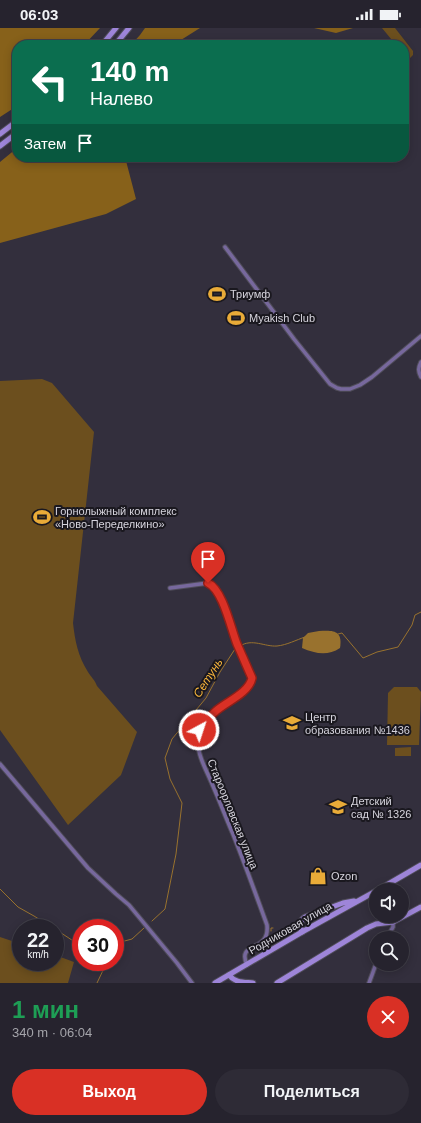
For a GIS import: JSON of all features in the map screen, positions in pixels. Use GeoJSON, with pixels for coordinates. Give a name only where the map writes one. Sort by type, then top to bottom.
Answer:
{"type":"FeatureCollection","features":[{"type":"Feature","properties":{"kind":"main road"},"geometry":{"type":"LineString","coordinates":[[106,40],[116,28]]}},
{"type":"Feature","properties":{"kind":"main road"},"geometry":{"type":"LineString","coordinates":[[119,40],[129,28]]}},
{"type":"Feature","properties":{"kind":"main road"},"geometry":{"type":"LineString","coordinates":[[0,134],[12,125]]}},
{"type":"Feature","properties":{"kind":"main road"},"geometry":{"type":"LineString","coordinates":[[0,146],[12,136]]}},
{"type":"Feature","properties":{"kind":"main road","name":"Родниковая улица"},"geometry":{"type":"LineString","coordinates":[[389,883],[421,865]]}},
{"type":"Feature","properties":{"kind":"main road","name":"Родниковая улица"},"geometry":{"type":"LineString","coordinates":[[214,983],[369,895]]}},
{"type":"Feature","properties":{"kind":"main road"},"geometry":{"type":"LineString","coordinates":[[302,932],[300,922],[305,917],[343,904],[361,900]]}},
{"type":"Feature","properties":{"kind":"main road"},"geometry":{"type":"LineString","coordinates":[[409,913],[421,907]]}},
{"type":"Feature","properties":{"kind":"main road"},"geometry":{"type":"LineString","coordinates":[[276,983],[367,928],[376,924],[384,923]]}},
{"type":"Feature","properties":{"kind":"main road"},"geometry":{"type":"LineString","coordinates":[[229,975],[233,979],[240,982],[253,983]]}},
{"type":"Feature","properties":{"kind":"street"},"geometry":{"type":"LineString","coordinates":[[225,247],[330,384],[338,388],[350,389],[364,383],[421,336]]}},
{"type":"Feature","properties":{"kind":"street"},"geometry":{"type":"LineString","coordinates":[[421,362],[418,367],[418,372],[421,377]]}},
{"type":"Feature","properties":{"kind":"street","name":"Староорловская улица"},"geometry":{"type":"LineString","coordinates":[[170,588],[208,583],[212,585],[226,610],[237,644],[252,678],[248,687],[217,710],[205,722],[199,730],[197,740],[200,757],[233,834],[267,925],[267,934],[265,939],[244,954],[247,965]]}},
{"type":"Feature","properties":{"kind":"street"},"geometry":{"type":"LineString","coordinates":[[0,764],[88,868],[129,905],[192,983]]}},
{"type":"Feature","properties":{"kind":"street"},"geometry":{"type":"LineString","coordinates":[[368,983],[373,971]]}},
{"type":"Feature","properties":{"kind":"shaded area"},"geometry":{"type":"Polygon","coordinates":[[[0,28],[100,28],[89,40],[12,40],[12,109],[0,117],[0,28]]]}},
{"type":"Feature","properties":{"kind":"shaded area"},"geometry":{"type":"Polygon","coordinates":[[[145,28],[200,28],[181,40],[136,40],[145,28]]]}},
{"type":"Feature","properties":{"kind":"shaded area"},"geometry":{"type":"Polygon","coordinates":[[[314,28],[353,28],[336,33],[314,28]]]}},
{"type":"Feature","properties":{"kind":"shaded area"},"geometry":{"type":"Polygon","coordinates":[[[382,28],[395,28],[404,40],[392,40],[382,28]]]}},
{"type":"Feature","properties":{"kind":"shaded area"},"geometry":{"type":"Polygon","coordinates":[[[409,46],[413,51],[413,55],[410,58],[409,46]]]}},
{"type":"Feature","properties":{"kind":"shaded area"},"geometry":{"type":"Polygon","coordinates":[[[12,152],[12,162],[126,162],[136,199],[106,214],[0,243],[0,162],[12,152]]]}},
{"type":"Feature","properties":{"kind":"shaded area","name":"Горнолыжный комплекс «Ново-Переделкино»"},"geometry":{"type":"Polygon","coordinates":[[[42,379],[52,383],[94,432],[73,623],[74,630],[79,654],[88,672],[97,686],[137,732],[121,775],[68,825],[0,730],[0,381],[42,379]]]}},
{"type":"Feature","properties":{"kind":"shaded area"},"geometry":{"type":"Polygon","coordinates":[[[319,631],[336,632],[341,642],[340,648],[335,651],[322,653],[312,652],[302,648],[303,638],[308,633],[319,631]]]}},
{"type":"Feature","properties":{"kind":"shaded area"},"geometry":{"type":"Polygon","coordinates":[[[394,687],[417,687],[421,692],[419,745],[387,745],[388,693],[394,687]]]}},
{"type":"Feature","properties":{"kind":"shaded area"},"geometry":{"type":"Polygon","coordinates":[[[411,747],[411,756],[395,756],[395,748],[411,747]]]}},
{"type":"Feature","properties":{"kind":"shaded area"},"geometry":{"type":"Polygon","coordinates":[[[0,937],[12,941],[12,971],[64,971],[64,958],[72,961],[72,969],[68,983],[0,983],[0,937]]]}},
{"type":"Feature","properties":{"kind":"waterway","name":"Сетунь"},"geometry":{"type":"LineString","coordinates":[[338,634],[342,633],[363,658],[377,652],[398,647],[412,625],[415,615],[421,612]]}},
{"type":"Feature","properties":{"kind":"waterway","name":"Сетунь"},"geometry":{"type":"LineString","coordinates":[[240,646],[249,643],[277,646],[288,644],[305,637]]}},
{"type":"Feature","properties":{"kind":"waterway","name":"Сетунь"},"geometry":{"type":"LineString","coordinates":[[152,921],[165,909],[176,854],[182,803],[170,779],[165,758],[172,739],[206,698],[220,672],[237,648]]}},
{"type":"Feature","properties":{"kind":"waterway","name":"Сетунь"},"geometry":{"type":"LineString","coordinates":[[0,889],[18,907],[39,919]]}},
{"type":"Feature","properties":{"kind":"waterway","name":"Сетунь"},"geometry":{"type":"LineString","coordinates":[[124,941],[132,939],[144,928]]}},
{"type":"Feature","properties":{"kind":"waterway"},"geometry":{"type":"LineString","coordinates":[[271,931],[271,928],[273,928]]}},
{"type":"Feature","properties":{"kind":"waterway","name":"Сетунь"},"geometry":{"type":"LineString","coordinates":[[64,935],[72,940]]}},
{"type":"Feature","properties":{"kind":"waterway"},"geometry":{"type":"LineString","coordinates":[[97,983],[103,971]]}},
{"type":"Feature","properties":{"kind":"place","name":"Триумф"},"geometry":{"type":"Point","coordinates":[217,294]}},
{"type":"Feature","properties":{"kind":"place","name":"Myakish Club"},"geometry":{"type":"Point","coordinates":[236,318]}},
{"type":"Feature","properties":{"kind":"place","name":"Горнолыжный комплекс «Ново-Переделкино»"},"geometry":{"type":"Point","coordinates":[42,517]}},
{"type":"Feature","properties":{"kind":"place","name":"Центр образования №1436"},"geometry":{"type":"Point","coordinates":[292,723]}},
{"type":"Feature","properties":{"kind":"place","name":"Детский сад № 1326"},"geometry":{"type":"Point","coordinates":[338,807]}},
{"type":"Feature","properties":{"kind":"place","name":"Ozon"},"geometry":{"type":"Point","coordinates":[318,876]}},
{"type":"Feature","properties":{"kind":"route"},"geometry":{"type":"LineString","coordinates":[[199,730],[217,710],[248,687],[252,678],[237,644],[226,610],[212,585],[208,583]]}}]}
